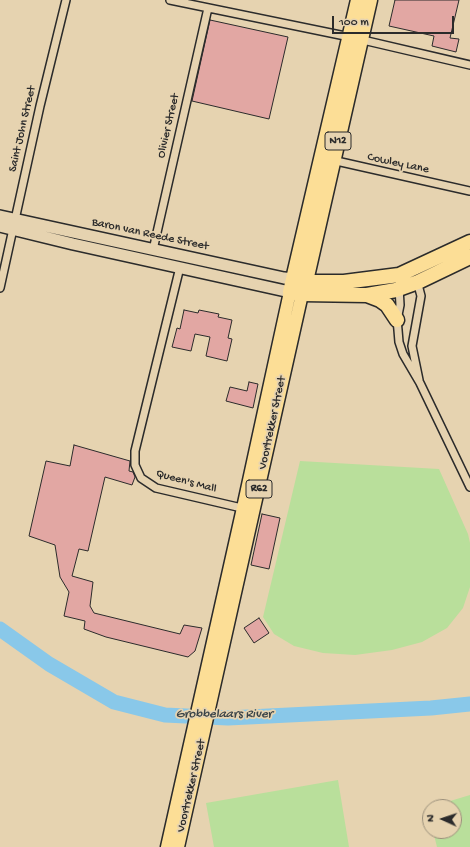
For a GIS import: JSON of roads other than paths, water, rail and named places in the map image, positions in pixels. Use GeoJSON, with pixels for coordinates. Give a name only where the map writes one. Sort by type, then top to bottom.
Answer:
{"type":"FeatureCollection","features":[{"type":"Feature","properties":{"kind":"highway","name":"Voortrekker Street"},"geometry":{"type":"LineString","coordinates":[[298,286],[355,38],[358,0]]}},
{"type":"Feature","properties":{"kind":"highway","name":"Voortrekker Street"},"geometry":{"type":"LineString","coordinates":[[355,38],[370,0]]}},
{"type":"Feature","properties":{"kind":"highway"},"geometry":{"type":"LineString","coordinates":[[367,295],[399,290],[415,276],[470,242]]}},
{"type":"Feature","properties":{"kind":"highway"},"geometry":{"type":"LineString","coordinates":[[298,286],[399,275],[415,276],[470,257]]}},
{"type":"Feature","properties":{"kind":"highway"},"geometry":{"type":"LineString","coordinates":[[298,286],[367,295],[380,300],[387,305],[397,320]]}},
{"type":"Feature","properties":{"kind":"main road","name":"Baron van Reede Street"},"geometry":{"type":"LineString","coordinates":[[0,216],[14,224],[73,244],[180,267],[298,286]]}},
{"type":"Feature","properties":{"kind":"main road","name":"Baron van Reede Street"},"geometry":{"type":"LineString","coordinates":[[0,226],[14,224],[153,250],[284,278],[298,286]]}},
{"type":"Feature","properties":{"kind":"main road","name":"Voortrekker Street"},"geometry":{"type":"LineString","coordinates":[[166,847],[196,742],[298,286]]}},
{"type":"Feature","properties":{"kind":"main road","name":"Voortrekker Street"},"geometry":{"type":"LineString","coordinates":[[178,847],[196,742]]}},
{"type":"Feature","properties":{"kind":"street","name":"Saint John Street"},"geometry":{"type":"LineString","coordinates":[[0,288],[40,106],[66,0]]}},
{"type":"Feature","properties":{"kind":"street"},"geometry":{"type":"LineString","coordinates":[[170,0],[355,38],[470,65]]}},
{"type":"Feature","properties":{"kind":"street","name":"Olivier Street"},"geometry":{"type":"LineString","coordinates":[[153,250],[208,8]]}},
{"type":"Feature","properties":{"kind":"street","name":"Cowley Lane"},"geometry":{"type":"LineString","coordinates":[[328,159],[470,191]]}},
{"type":"Feature","properties":{"kind":"street","name":"Queen's Mall"},"geometry":{"type":"LineString","coordinates":[[180,267],[135,451],[135,465],[142,478],[156,488],[248,509]]}},
{"type":"Feature","properties":{"kind":"street"},"geometry":{"type":"LineString","coordinates":[[399,275],[400,305],[397,320],[399,342],[403,354],[420,383],[470,487]]}},
{"type":"Feature","properties":{"kind":"street"},"geometry":{"type":"LineString","coordinates":[[415,276],[421,296],[412,346],[420,383]]}},
{"type":"Feature","properties":{"kind":"waterway","name":"Grobbelaars River"},"geometry":{"type":"LineString","coordinates":[[0,629],[49,664],[114,702],[165,715],[228,718],[431,708],[470,704]]}}]}
